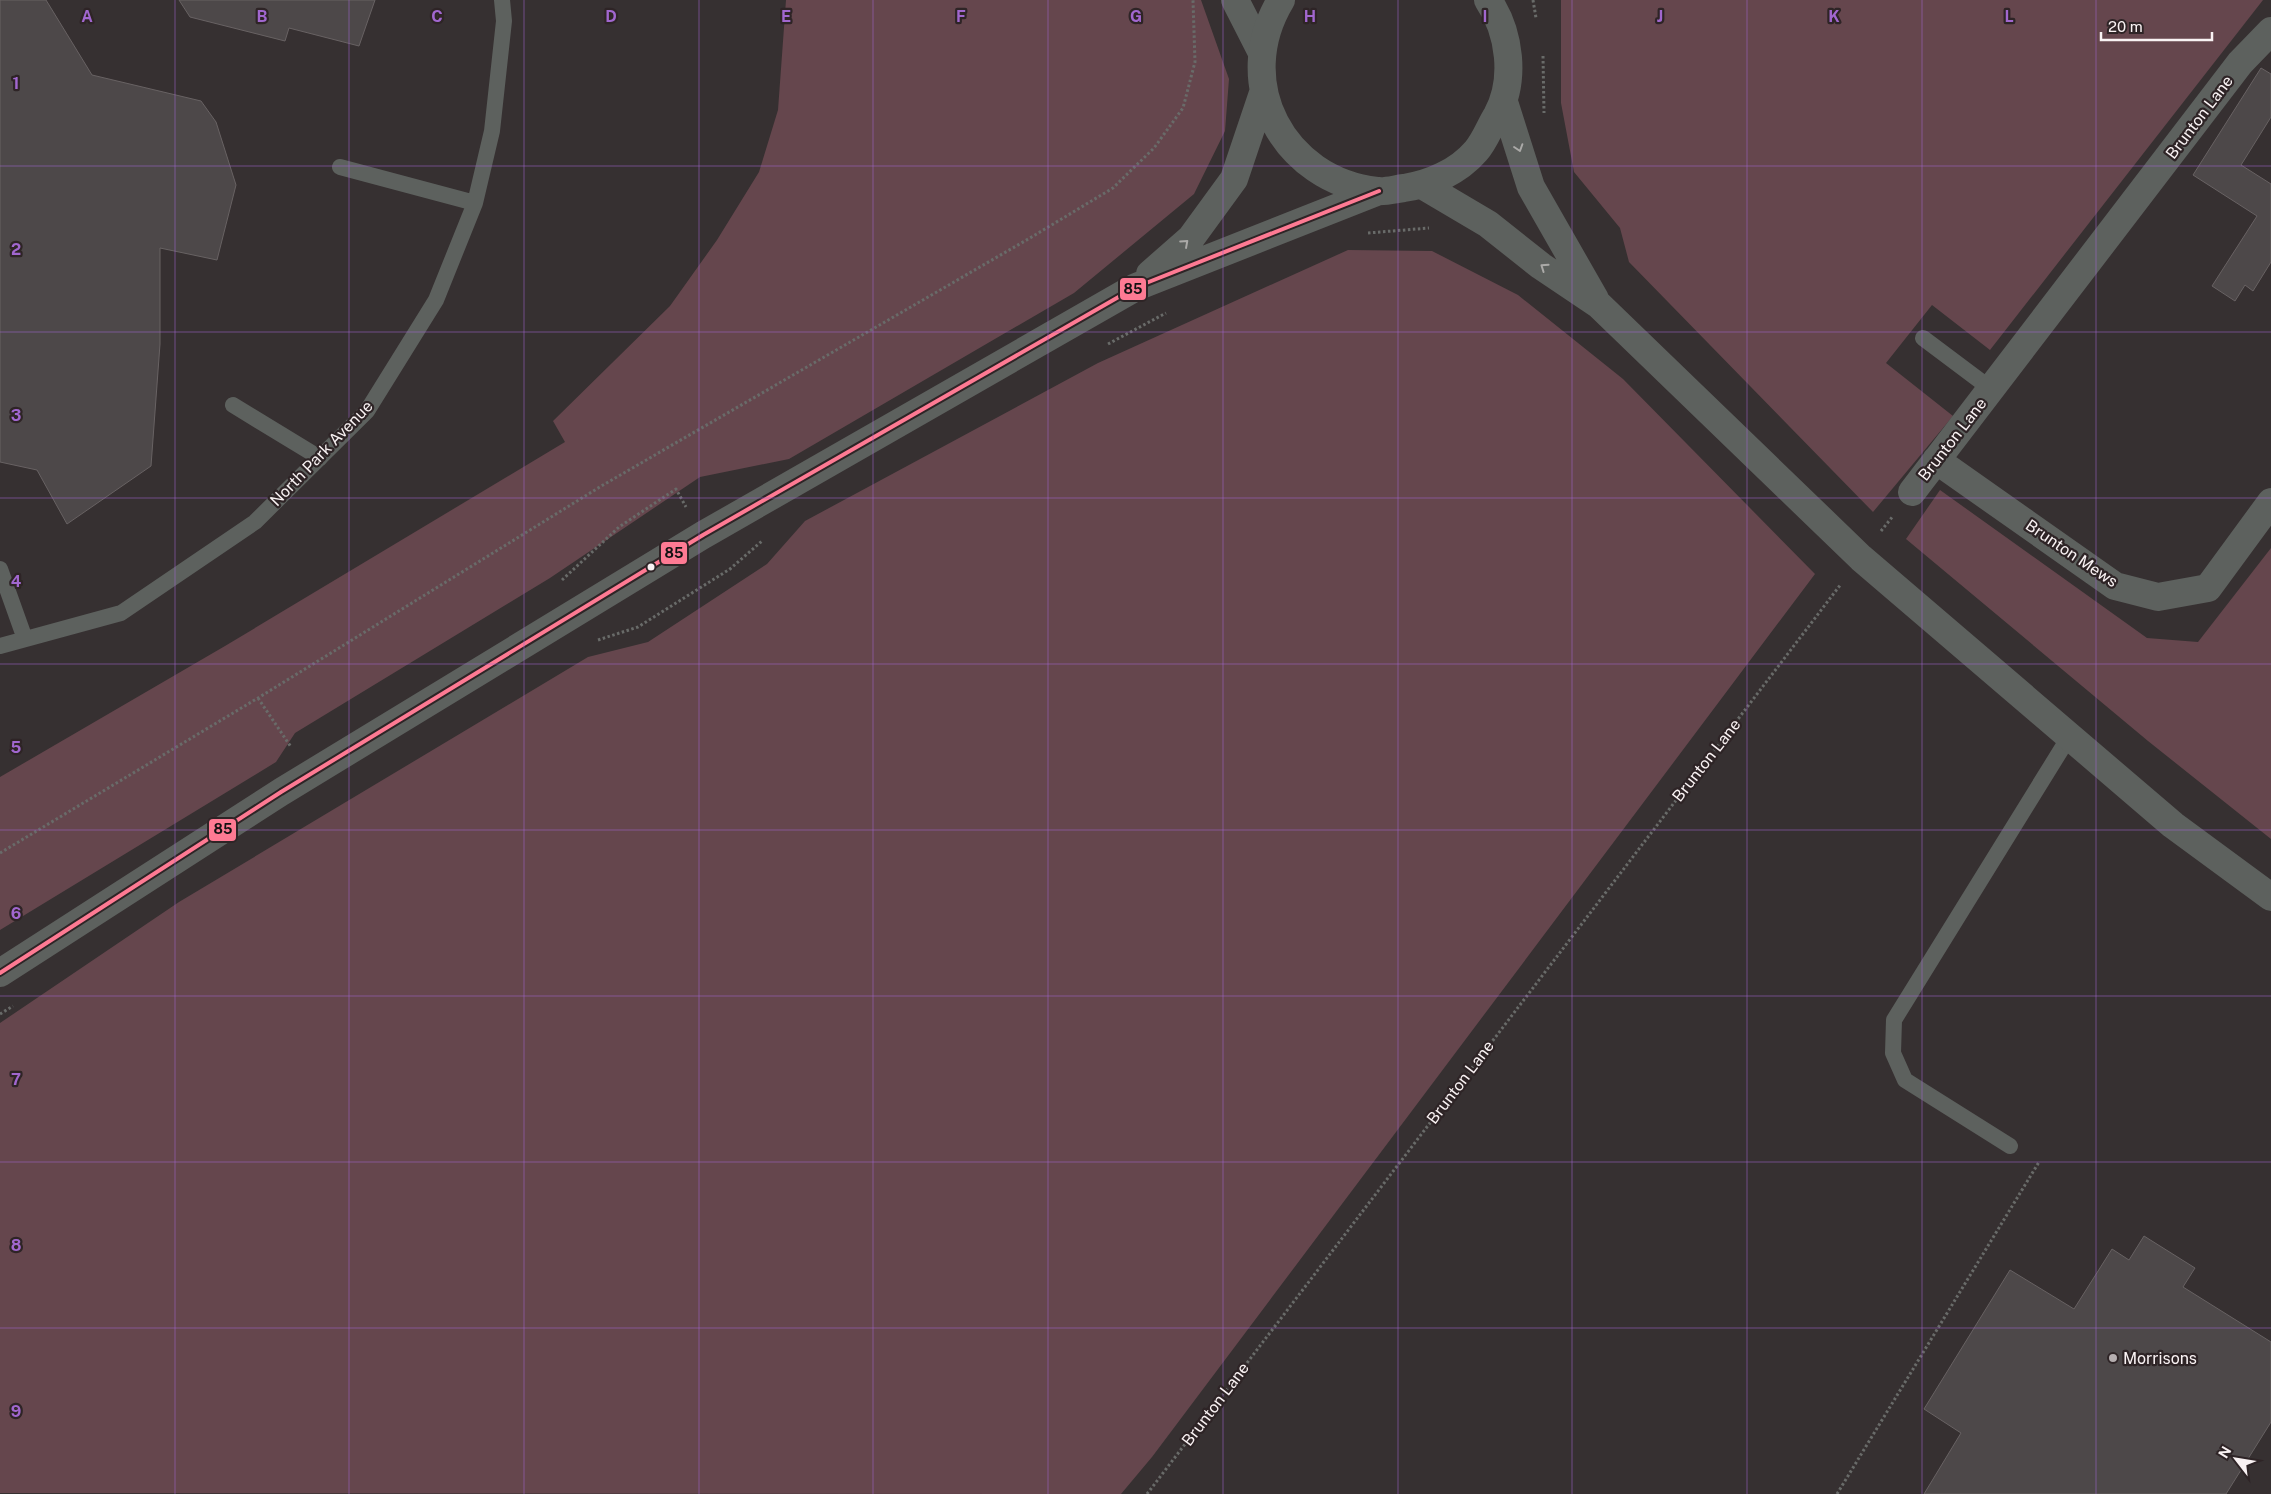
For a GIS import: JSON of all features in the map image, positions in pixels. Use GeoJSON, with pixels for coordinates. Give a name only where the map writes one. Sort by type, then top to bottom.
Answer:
{"type":"FeatureCollection","features":[{"type":"Feature","properties":{"kind":"street"},"geometry":{"type":"LineString","coordinates":[[1235,0],[1262,51]]}},
{"type":"Feature","properties":{"kind":"street"},"geometry":{"type":"LineString","coordinates":[[1136,287],[1191,238],[1234,179],[1263,93],[1262,51],[1274,11],[1280,0]]}},
{"type":"Feature","properties":{"kind":"street"},"geometry":{"type":"LineString","coordinates":[[0,973],[289,787],[703,535],[1136,287],[1379,191],[1422,186],[1453,171],[1477,150],[1504,102],[1509,64],[1496,5]]}},
{"type":"Feature","properties":{"kind":"street","name":"Brunton Lane"},"geometry":{"type":"LineString","coordinates":[[1912,492],[2240,63],[2271,31]]}},
{"type":"Feature","properties":{"kind":"street"},"geometry":{"type":"LineString","coordinates":[[1263,93],[1276,126],[1299,157],[1337,182],[1379,191]]}},
{"type":"Feature","properties":{"kind":"street"},"geometry":{"type":"LineString","coordinates":[[1504,102],[1531,187],[1599,305]]}},
{"type":"Feature","properties":{"kind":"street"},"geometry":{"type":"LineString","coordinates":[[1422,186],[1488,224],[1541,266],[1599,305],[1861,558],[2173,825],[2271,897]]}},
{"type":"Feature","properties":{"kind":"street","name":"Brunton Mews"},"geometry":{"type":"LineString","coordinates":[[1936,460],[2115,586],[2158,597],[2208,588],[2271,502]]}},
{"type":"Feature","properties":{"kind":"lane","name":"North Park Avenue"},"geometry":{"type":"LineString","coordinates":[[0,646],[121,613],[255,522],[366,411],[436,300],[475,203],[492,130],[504,21],[502,0]]}},
{"type":"Feature","properties":{"kind":"lane"},"geometry":{"type":"LineString","coordinates":[[340,167],[475,203]]}},
{"type":"Feature","properties":{"kind":"lane"},"geometry":{"type":"LineString","coordinates":[[1923,338],[1991,389]]}},
{"type":"Feature","properties":{"kind":"lane"},"geometry":{"type":"LineString","coordinates":[[233,405],[320,458]]}},
{"type":"Feature","properties":{"kind":"lane"},"geometry":{"type":"LineString","coordinates":[[0,569],[26,639]]}},
{"type":"Feature","properties":{"kind":"lane"},"geometry":{"type":"LineString","coordinates":[[2010,1146],[1905,1080],[1893,1053],[1894,1020],[2069,737]]}},
{"type":"Feature","properties":{"kind":"path"},"geometry":{"type":"LineString","coordinates":[[0,853],[258,698],[604,485],[1113,188],[1154,148],[1183,108],[1195,62],[1193,0]]}},
{"type":"Feature","properties":{"kind":"path"},"geometry":{"type":"LineString","coordinates":[[1533,0],[1538,28]]}},
{"type":"Feature","properties":{"kind":"path"},"geometry":{"type":"LineString","coordinates":[[1543,55],[1544,121]]}},
{"type":"Feature","properties":{"kind":"path"},"geometry":{"type":"LineString","coordinates":[[1361,233],[1433,228]]}},
{"type":"Feature","properties":{"kind":"path"},"geometry":{"type":"LineString","coordinates":[[1105,346],[1172,310]]}},
{"type":"Feature","properties":{"kind":"path"},"geometry":{"type":"LineString","coordinates":[[560,582],[619,527],[676,489],[703,535]]}},
{"type":"Feature","properties":{"kind":"path","name":"Brunton Lane"},"geometry":{"type":"LineString","coordinates":[[1147,1494],[1912,492]]}},
{"type":"Feature","properties":{"kind":"path"},"geometry":{"type":"LineString","coordinates":[[590,642],[638,627],[730,569],[765,539]]}},
{"type":"Feature","properties":{"kind":"path"},"geometry":{"type":"LineString","coordinates":[[258,698],[290,747],[298,742]]}},
{"type":"Feature","properties":{"kind":"path"},"geometry":{"type":"LineString","coordinates":[[0,1014],[16,1003]]}},
{"type":"Feature","properties":{"kind":"path"},"geometry":{"type":"LineString","coordinates":[[1838,1494],[2039,1162]]}},
{"type":"Feature","properties":{"kind":"shaded area"},"geometry":{"type":"Polygon","coordinates":[[[786,0],[1201,0],[1229,79],[1225,131],[1194,194],[1074,293],[789,459],[700,477],[550,578],[295,733],[276,762],[0,930],[0,777],[225,646],[565,442],[553,421],[670,306],[717,240],[759,172],[778,110],[786,0]]]}},
{"type":"Feature","properties":{"kind":"shaded area"},"geometry":{"type":"Polygon","coordinates":[[[1561,0],[2263,0],[1990,350],[1932,305],[1886,363],[1953,416],[1873,512],[1629,262],[1620,228],[1574,172],[1561,103],[1561,0]]]}},
{"type":"Feature","properties":{"kind":"shaded area"},"geometry":{"type":"Polygon","coordinates":[[[1348,250],[1432,251],[1518,295],[1623,379],[1815,574],[1152,1457],[1121,1494],[0,1493],[0,1023],[179,902],[588,657],[648,642],[767,564],[805,521],[1098,363],[1348,250]]]}},
{"type":"Feature","properties":{"kind":"shaded area"},"geometry":{"type":"Polygon","coordinates":[[[1940,490],[2147,638],[2198,642],[2271,548],[2271,839],[2148,741],[1906,539],[1940,490]]]}},
{"type":"Feature","properties":{"kind":"building"},"geometry":{"type":"Polygon","coordinates":[[[0,0],[46,0],[92,75],[201,101],[216,122],[236,185],[217,260],[160,248],[160,344],[151,466],[67,524],[37,470],[0,462],[0,0]]]}},
{"type":"Feature","properties":{"kind":"building"},"geometry":{"type":"Polygon","coordinates":[[[179,0],[375,0],[359,46],[289,28],[285,41],[190,17],[179,0]]]}},
{"type":"Feature","properties":{"kind":"building"},"geometry":{"type":"Polygon","coordinates":[[[2261,68],[2271,74],[2271,117],[2241,165],[2271,184],[2271,262],[2253,291],[2245,285],[2235,301],[2212,286],[2257,216],[2193,175],[2261,68]]]}},
{"type":"Feature","properties":{"kind":"building","name":"Morrisons"},"geometry":{"type":"Polygon","coordinates":[[[2144,1236],[2195,1268],[2183,1287],[2271,1342],[2271,1422],[2226,1494],[1924,1494],[1961,1433],[1924,1409],[2010,1270],[2074,1309],[2112,1249],[2129,1260],[2144,1236]]]}},
{"type":"Feature","properties":{"kind":"transit line","name":"85"},"geometry":{"type":"LineString","coordinates":[[0,973],[281,792],[703,535],[1136,287],[1379,191]]}},
{"type":"Feature","properties":{"kind":"place","name":"Morrisons"},"geometry":{"type":"Point","coordinates":[2113,1358]}}]}
